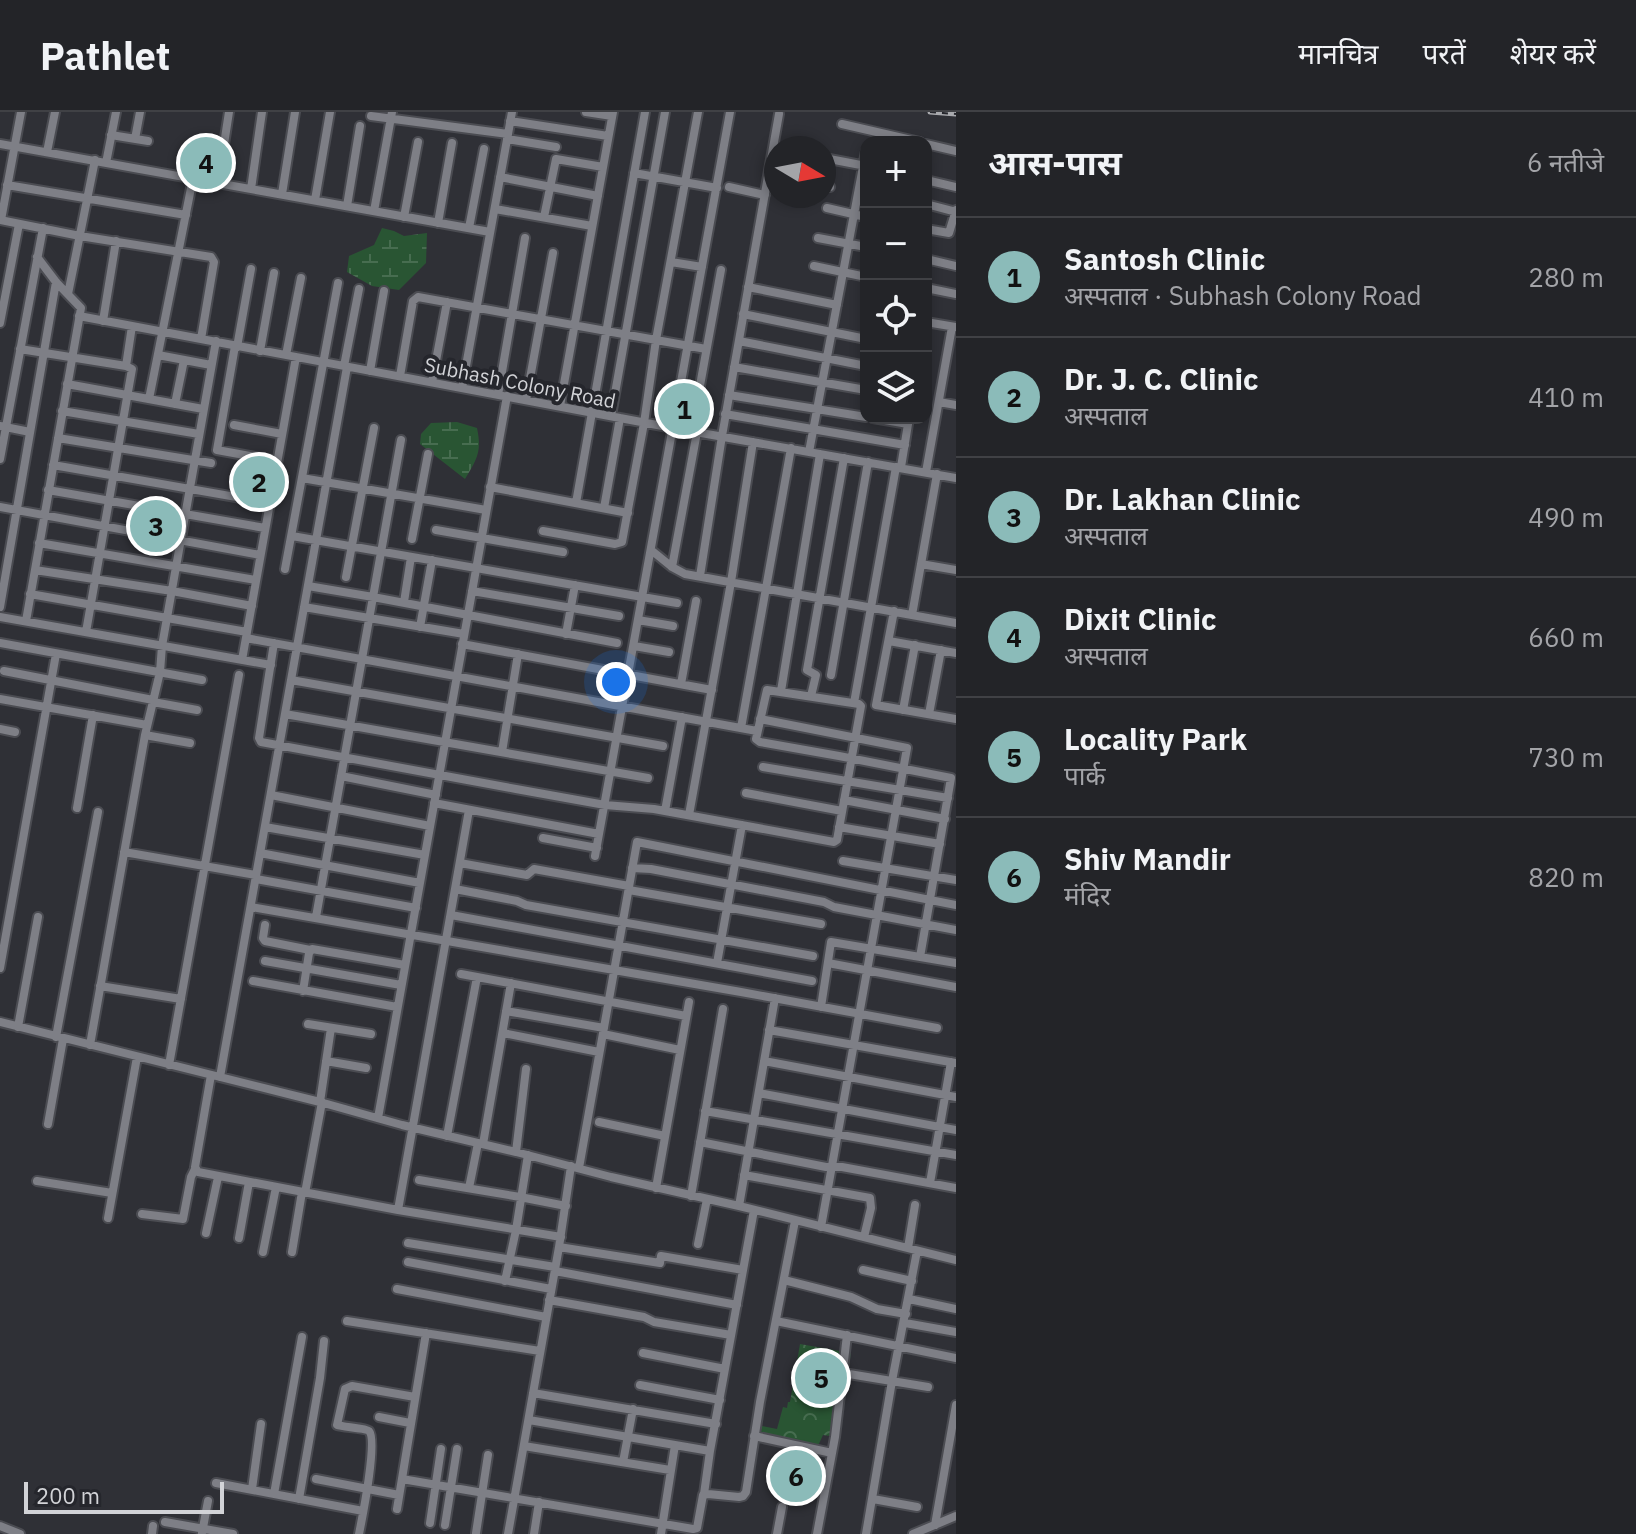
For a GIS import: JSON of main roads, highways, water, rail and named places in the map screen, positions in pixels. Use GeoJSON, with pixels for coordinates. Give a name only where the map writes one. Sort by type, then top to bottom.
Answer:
{"type":"FeatureCollection","features":[{"type":"Feature","properties":{"kind":"railway"},"geometry":{"type":"LineString","coordinates":[[930,112],[956,114]]}},
{"type":"Feature","properties":{"kind":"place","name":"Dixit Clinic"},"geometry":{"type":"Point","coordinates":[206,163]}},
{"type":"Feature","properties":{"kind":"place","name":"Santosh Clinic"},"geometry":{"type":"Point","coordinates":[684,409]}},
{"type":"Feature","properties":{"kind":"place","name":"Dr. J. C. Clinic"},"geometry":{"type":"Point","coordinates":[259,482]}},
{"type":"Feature","properties":{"kind":"place","name":"Dr. Lakhan Clinic"},"geometry":{"type":"Point","coordinates":[156,526]}},
{"type":"Feature","properties":{"kind":"place","name":"Locality Park"},"geometry":{"type":"Point","coordinates":[821,1378]}},
{"type":"Feature","properties":{"kind":"place","name":"Shiv Mandir"},"geometry":{"type":"Point","coordinates":[796,1476]}}]}
